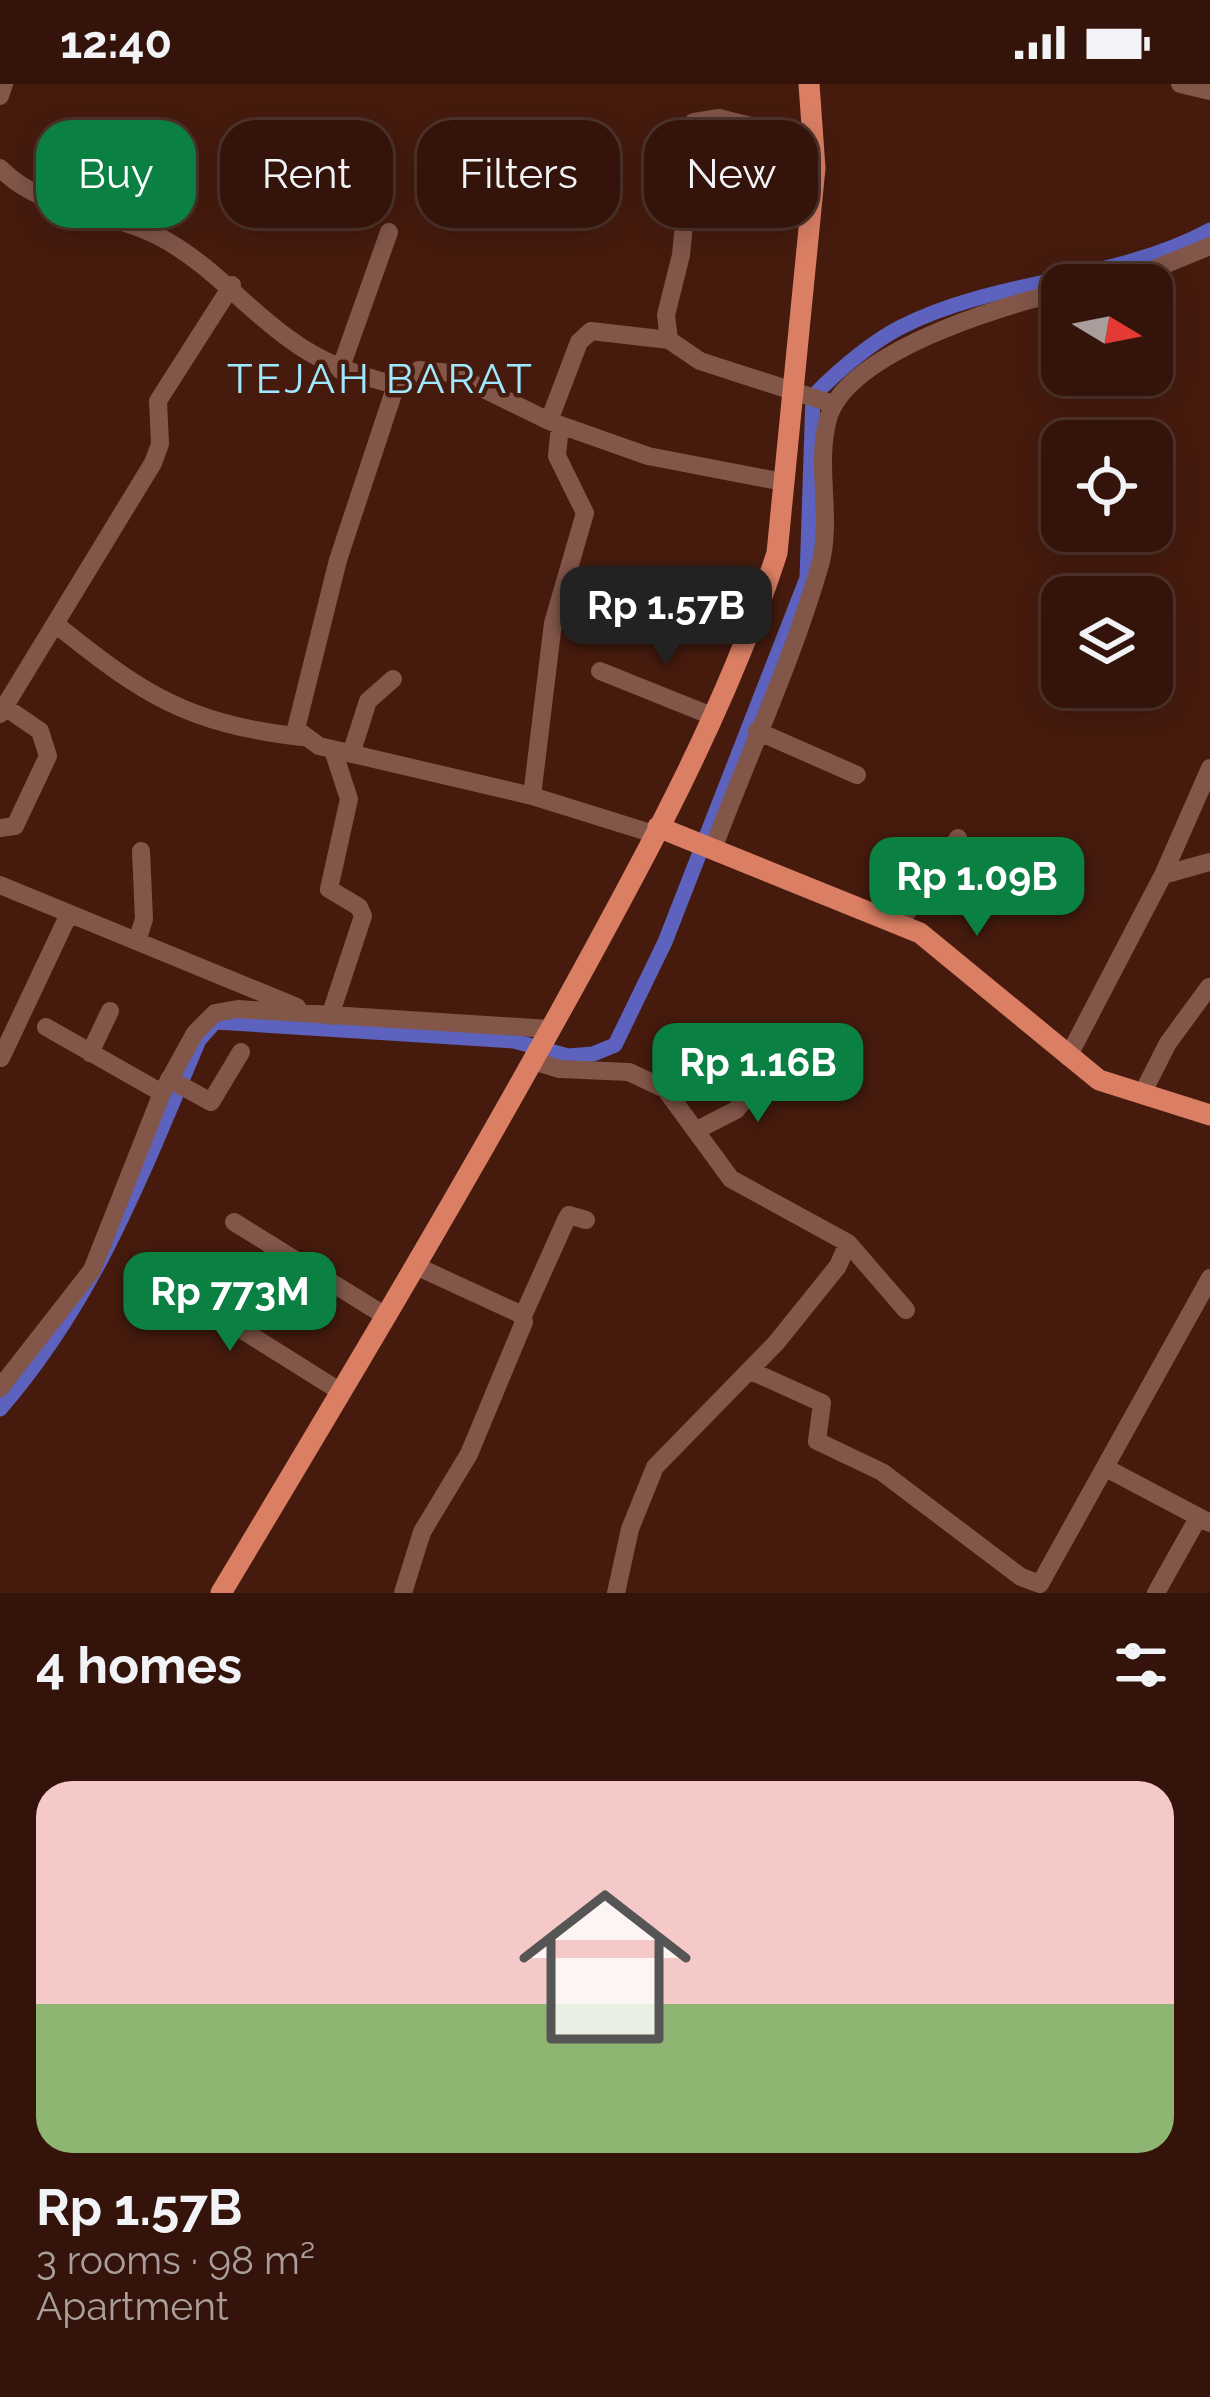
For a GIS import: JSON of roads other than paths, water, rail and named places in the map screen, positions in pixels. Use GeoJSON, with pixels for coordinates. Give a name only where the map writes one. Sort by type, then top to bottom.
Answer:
{"type":"FeatureCollection","features":[{"type":"Feature","properties":{"kind":"main road"},"geometry":{"type":"LineString","coordinates":[[809,84],[812,120]]}},
{"type":"Feature","properties":{"kind":"main road"},"geometry":{"type":"LineString","coordinates":[[221,1593],[387,1317],[542,1045],[712,716],[778,554],[797,391],[808,228]]}},
{"type":"Feature","properties":{"kind":"main road"},"geometry":{"type":"LineString","coordinates":[[656,831],[704,845],[941,946],[1100,1080],[1210,1115]]}},
{"type":"Feature","properties":{"kind":"street"},"geometry":{"type":"LineString","coordinates":[[0,96],[4,84]]}},
{"type":"Feature","properties":{"kind":"street"},"geometry":{"type":"LineString","coordinates":[[1180,84],[1210,91]]}},
{"type":"Feature","properties":{"kind":"street"},"geometry":{"type":"LineString","coordinates":[[0,168],[40,197],[154,233],[232,285],[286,337],[340,370],[396,386]]}},
{"type":"Feature","properties":{"kind":"street"},"geometry":{"type":"LineString","coordinates":[[669,340],[665,315],[684,228]]}},
{"type":"Feature","properties":{"kind":"street"},"geometry":{"type":"LineString","coordinates":[[340,370],[389,232]]}},
{"type":"Feature","properties":{"kind":"street"},"geometry":{"type":"LineString","coordinates":[[1165,264],[1210,245]]}},
{"type":"Feature","properties":{"kind":"street"},"geometry":{"type":"LineString","coordinates":[[0,829],[15,826],[48,757],[40,731],[3,710],[58,626],[158,453],[158,401],[232,285]]}},
{"type":"Feature","properties":{"kind":"street"},"geometry":{"type":"LineString","coordinates":[[704,845],[757,731],[820,563],[828,403],[852,383],[947,326],[1041,296]]}},
{"type":"Feature","properties":{"kind":"street"},"geometry":{"type":"LineString","coordinates":[[532,796],[553,623],[586,509],[557,456],[554,423],[582,334],[591,331],[669,340],[700,361],[828,403]]}},
{"type":"Feature","properties":{"kind":"street"},"geometry":{"type":"LineString","coordinates":[[302,737],[296,729],[297,708],[338,560],[396,386],[409,374],[437,370],[508,397],[554,423],[659,460],[783,482]]}},
{"type":"Feature","properties":{"kind":"street"},"geometry":{"type":"LineString","coordinates":[[58,626],[145,694],[218,725],[302,737],[342,752],[532,796],[656,831]]}},
{"type":"Feature","properties":{"kind":"street"},"geometry":{"type":"LineString","coordinates":[[600,671],[712,716]]}},
{"type":"Feature","properties":{"kind":"street"},"geometry":{"type":"LineString","coordinates":[[324,1015],[363,916],[359,907],[329,890],[349,799],[342,752],[368,700],[393,679]]}},
{"type":"Feature","properties":{"kind":"street"},"geometry":{"type":"LineString","coordinates":[[757,731],[857,775]]}},
{"type":"Feature","properties":{"kind":"street"},"geometry":{"type":"LineString","coordinates":[[1068,1057],[1162,875],[1210,768]]}},
{"type":"Feature","properties":{"kind":"street"},"geometry":{"type":"LineString","coordinates":[[899,925],[958,838]]}},
{"type":"Feature","properties":{"kind":"street"},"geometry":{"type":"LineString","coordinates":[[137,941],[144,919],[141,851]]}},
{"type":"Feature","properties":{"kind":"street"},"geometry":{"type":"LineString","coordinates":[[1162,875],[1210,862]]}},
{"type":"Feature","properties":{"kind":"street"},"geometry":{"type":"LineString","coordinates":[[0,885],[238,986],[324,1015]]}},
{"type":"Feature","properties":{"kind":"street"},"geometry":{"type":"LineString","coordinates":[[1,1058],[69,914]]}},
{"type":"Feature","properties":{"kind":"street"},"geometry":{"type":"LineString","coordinates":[[238,986],[238,1009]]}},
{"type":"Feature","properties":{"kind":"street"},"geometry":{"type":"LineString","coordinates":[[1142,1094],[1168,1043],[1209,987]]}},
{"type":"Feature","properties":{"kind":"street"},"geometry":{"type":"LineString","coordinates":[[0,1388],[92,1270],[204,1020],[238,1009],[324,1015],[542,1045],[646,1078],[665,1089],[697,1130],[716,1165],[731,1179],[848,1243],[906,1310]]}},
{"type":"Feature","properties":{"kind":"street"},"geometry":{"type":"LineString","coordinates":[[90,1053],[110,1011]]}},
{"type":"Feature","properties":{"kind":"street"},"geometry":{"type":"LineString","coordinates":[[46,1028],[90,1053],[206,1102],[215,1100],[241,1052]]}},
{"type":"Feature","properties":{"kind":"street"},"geometry":{"type":"LineString","coordinates":[[697,1130],[709,1129],[736,1110],[785,1050],[799,1052],[819,1068]]}},
{"type":"Feature","properties":{"kind":"street"},"geometry":{"type":"LineString","coordinates":[[404,1593],[422,1532],[469,1454],[517,1314],[569,1215],[586,1220]]}},
{"type":"Feature","properties":{"kind":"street"},"geometry":{"type":"LineString","coordinates":[[234,1222],[387,1317]]}},
{"type":"Feature","properties":{"kind":"street"},"geometry":{"type":"LineString","coordinates":[[616,1593],[630,1529],[655,1467],[751,1371],[838,1266],[848,1243]]}},
{"type":"Feature","properties":{"kind":"street"},"geometry":{"type":"LineString","coordinates":[[416,1266],[517,1314]]}},
{"type":"Feature","properties":{"kind":"street"},"geometry":{"type":"LineString","coordinates":[[147,1270],[341,1392]]}},
{"type":"Feature","properties":{"kind":"street"},"geometry":{"type":"LineString","coordinates":[[751,1371],[822,1403],[815,1440],[882,1472],[1037,1585],[1046,1580],[1210,1278]]}},
{"type":"Feature","properties":{"kind":"street"},"geometry":{"type":"LineString","coordinates":[[1106,1468],[1204,1521],[1156,1593]]}},
{"type":"Feature","properties":{"kind":"waterway"},"geometry":{"type":"LineString","coordinates":[[0,1409],[91,1278],[137,1186],[199,1040],[215,1022],[514,1041],[568,1056],[593,1054],[615,1045],[665,942],[807,578],[813,396],[877,341],[938,311],[1134,260],[1210,230]]}},
{"type":"Feature","properties":{"kind":"district","name":"TEJAH BARAT"},"geometry":{"type":"Point","coordinates":[381,378]}}]}
